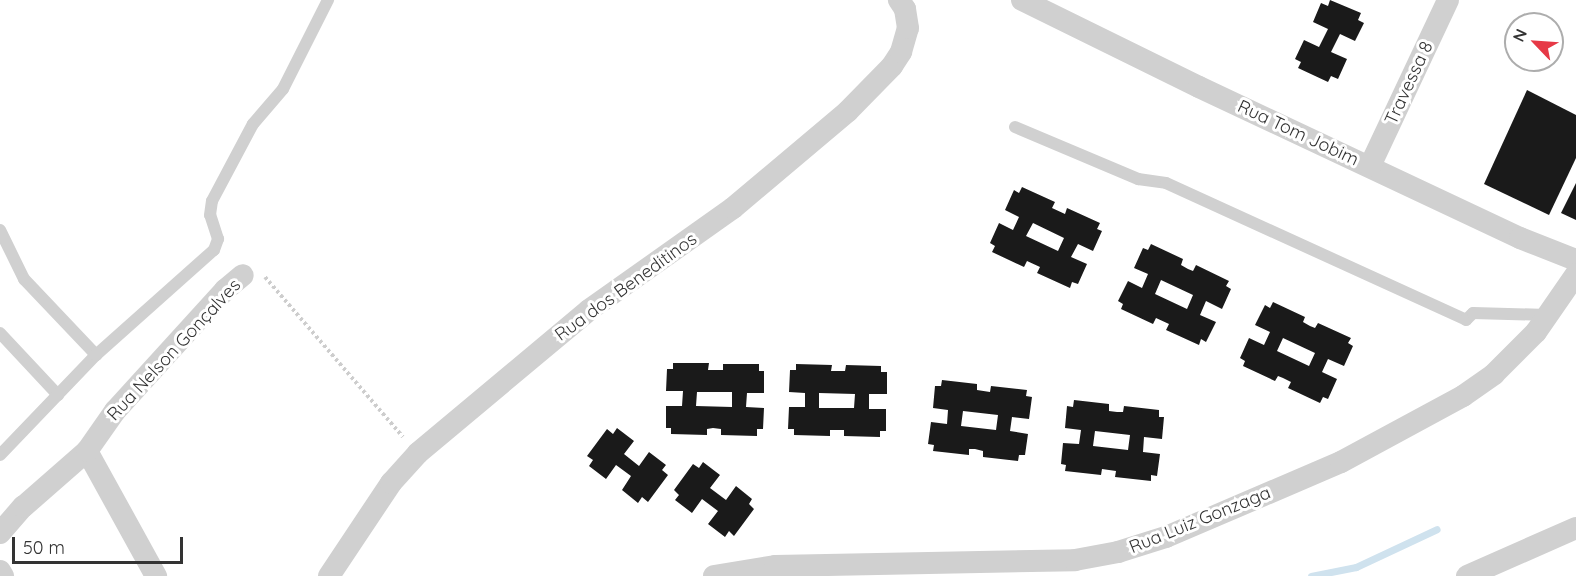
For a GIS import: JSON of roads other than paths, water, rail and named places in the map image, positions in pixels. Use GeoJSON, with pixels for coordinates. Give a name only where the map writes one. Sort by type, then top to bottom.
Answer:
{"type":"FeatureCollection","features":[{"type":"Feature","properties":{"kind":"street","name":"Rua dos Beneditinos"},"geometry":{"type":"LineString","coordinates":[[329,576],[391,483],[418,453],[589,310],[733,208],[848,111],[891,66],[901,51],[908,28],[905,9],[899,0]]}},
{"type":"Feature","properties":{"kind":"street","name":"Rua Tom Jobim"},"geometry":{"type":"LineString","coordinates":[[1022,0],[1198,87],[1520,238],[1576,260]]}},
{"type":"Feature","properties":{"kind":"street","name":"Travessa 8"},"geometry":{"type":"LineString","coordinates":[[1370,166],[1448,0]]}},
{"type":"Feature","properties":{"kind":"street","name":"Rua Luiz Gonzaga"},"geometry":{"type":"LineString","coordinates":[[714,576],[775,566],[1075,560],[1128,549],[1166,537],[1341,462],[1463,396],[1502,366],[1536,332],[1576,274]]}},
{"type":"Feature","properties":{"kind":"street","name":"Rua Nelson Gonçalves"},"geometry":{"type":"LineString","coordinates":[[0,533],[23,507],[87,451],[115,411],[225,290],[243,275]]}},
{"type":"Feature","properties":{"kind":"street"},"geometry":{"type":"LineString","coordinates":[[87,451],[156,576]]}},
{"type":"Feature","properties":{"kind":"street"},"geometry":{"type":"LineString","coordinates":[[1467,576],[1576,528]]}},
{"type":"Feature","properties":{"kind":"street"},"geometry":{"type":"LineString","coordinates":[[0,571],[3,576]]}},
{"type":"Feature","properties":{"kind":"lane"},"geometry":{"type":"LineString","coordinates":[[0,455],[96,356],[214,250],[218,238],[210,215],[212,201],[253,124],[283,89],[328,0]]}},
{"type":"Feature","properties":{"kind":"lane"},"geometry":{"type":"LineString","coordinates":[[1015,127],[1138,179],[1166,183],[1466,320],[1473,313],[1547,315]]}},
{"type":"Feature","properties":{"kind":"lane"},"geometry":{"type":"LineString","coordinates":[[0,230],[24,279],[96,356]]}},
{"type":"Feature","properties":{"kind":"lane"},"geometry":{"type":"LineString","coordinates":[[0,333],[58,395]]}},
{"type":"Feature","properties":{"kind":"waterway"},"geometry":{"type":"LineString","coordinates":[[1311,576],[1356,567],[1437,529]]}}]}
